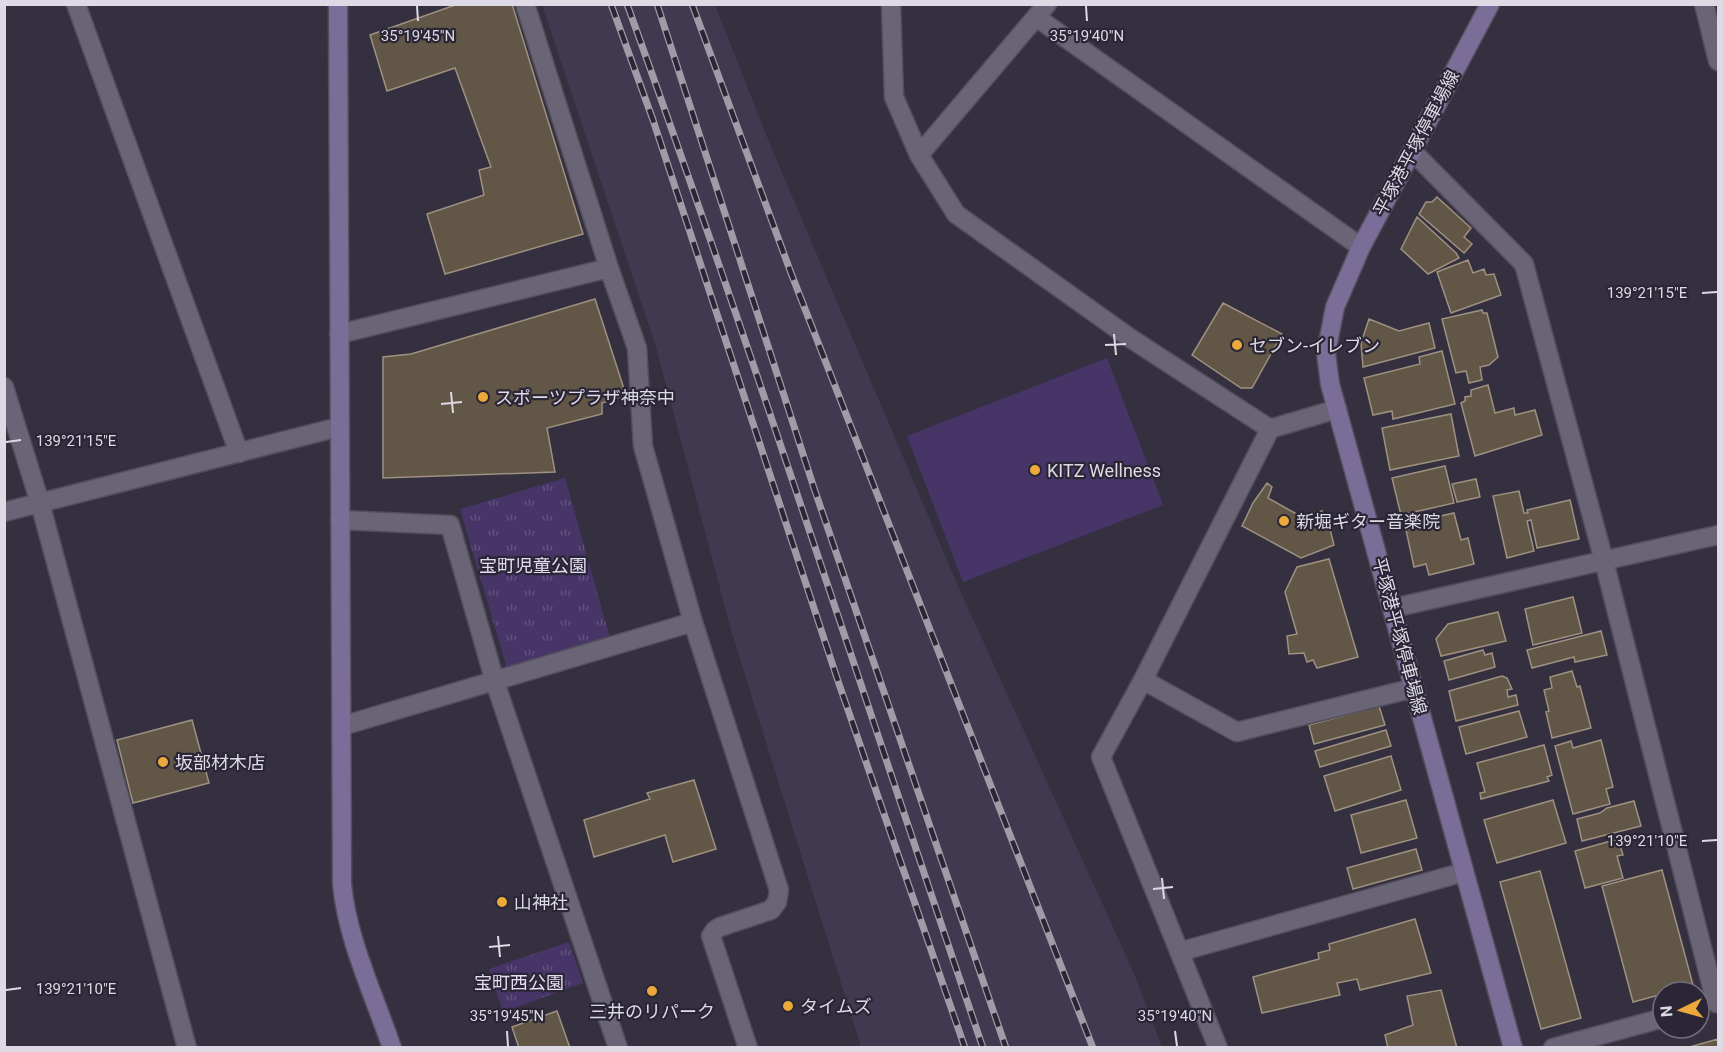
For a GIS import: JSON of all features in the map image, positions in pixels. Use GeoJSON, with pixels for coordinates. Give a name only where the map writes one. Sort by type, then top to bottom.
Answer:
{"type":"FeatureCollection","features":[{"type":"Feature","properties":{"kind":"main road"},"geometry":{"type":"LineString","coordinates":[[338,4],[342,884],[344,906],[352,936],[392,1047]]}},
{"type":"Feature","properties":{"kind":"main road","name":"平塚港平塚停車場線"},"geometry":{"type":"LineString","coordinates":[[1490,4],[1361,247],[1335,307],[1326,353],[1330,384],[1513,1047]]}},
{"type":"Feature","properties":{"kind":"street"},"geometry":{"type":"LineString","coordinates":[[76,4],[239,453]]}},
{"type":"Feature","properties":{"kind":"street"},"geometry":{"type":"LineString","coordinates":[[525,4],[609,268],[637,348],[643,446],[693,622],[779,890],[777,902],[771,910],[715,930],[711,936],[748,1047]]}},
{"type":"Feature","properties":{"kind":"street"},"geometry":{"type":"LineString","coordinates":[[891,4],[894,97],[919,154],[956,214],[1130,338],[1270,429]]}},
{"type":"Feature","properties":{"kind":"street"},"geometry":{"type":"LineString","coordinates":[[1704,4],[1719,61]]}},
{"type":"Feature","properties":{"kind":"street"},"geometry":{"type":"LineString","coordinates":[[919,154],[1041,11],[1361,247]]}},
{"type":"Feature","properties":{"kind":"street"},"geometry":{"type":"LineString","coordinates":[[1413,152],[1524,264],[1604,561],[1705,980]]}},
{"type":"Feature","properties":{"kind":"street"},"geometry":{"type":"LineString","coordinates":[[339,334],[609,268]]}},
{"type":"Feature","properties":{"kind":"street"},"geometry":{"type":"LineString","coordinates":[[4,387],[40,503],[187,1047]]}},
{"type":"Feature","properties":{"kind":"street"},"geometry":{"type":"LineString","coordinates":[[1218,1047],[1101,757],[1143,680],[1270,429],[1337,409]]}},
{"type":"Feature","properties":{"kind":"street"},"geometry":{"type":"LineString","coordinates":[[4,512],[339,427]]}},
{"type":"Feature","properties":{"kind":"street"},"geometry":{"type":"LineString","coordinates":[[340,520],[450,525],[495,682],[618,1047]]}},
{"type":"Feature","properties":{"kind":"street"},"geometry":{"type":"LineString","coordinates":[[1392,608],[1719,536]]}},
{"type":"Feature","properties":{"kind":"street"},"geometry":{"type":"LineString","coordinates":[[342,726],[693,622]]}},
{"type":"Feature","properties":{"kind":"street"},"geometry":{"type":"LineString","coordinates":[[1143,680],[1237,732],[1414,688]]}},
{"type":"Feature","properties":{"kind":"street"},"geometry":{"type":"LineString","coordinates":[[1179,952],[1464,872]]}},
{"type":"Feature","properties":{"kind":"street"},"geometry":{"type":"LineString","coordinates":[[1553,1047],[1651,1021]]}},
{"type":"Feature","properties":{"kind":"shaded area"},"geometry":{"type":"Polygon","coordinates":[[[542,5],[715,5],[769,142],[958,586],[1133,971],[1162,1047],[861,1047],[731,630],[656,347],[542,5]]]}},
{"type":"Feature","properties":{"kind":"green space","name":"KITZ Wellness"},"geometry":{"type":"Polygon","coordinates":[[[1107,358],[1163,505],[963,582],[907,436],[1107,358]]]}},
{"type":"Feature","properties":{"kind":"green space","name":"宝町児童公園"},"geometry":{"type":"Polygon","coordinates":[[[565,478],[610,638],[507,668],[460,509],[565,478]]]}},
{"type":"Feature","properties":{"kind":"green space","name":"宝町西公園"},"geometry":{"type":"Polygon","coordinates":[[[569,942],[583,983],[503,1012],[489,969],[569,942]]]}},
{"type":"Feature","properties":{"kind":"building"},"geometry":{"type":"Polygon","coordinates":[[[458,4],[512,4],[583,234],[445,274],[427,214],[484,195],[479,170],[491,167],[455,68],[387,91],[370,35],[458,4]]]}},
{"type":"Feature","properties":{"kind":"building"},"geometry":{"type":"Polygon","coordinates":[[[1437,197],[1471,228],[1464,237],[1472,244],[1464,253],[1419,214],[1426,202],[1432,202],[1437,197]]]}},
{"type":"Feature","properties":{"kind":"building"},"geometry":{"type":"Polygon","coordinates":[[[1417,217],[1459,258],[1428,274],[1401,249],[1417,217]]]}},
{"type":"Feature","properties":{"kind":"building"},"geometry":{"type":"Polygon","coordinates":[[[1468,260],[1473,273],[1484,269],[1486,275],[1494,274],[1501,295],[1451,313],[1437,272],[1468,260]]]}},
{"type":"Feature","properties":{"kind":"building"},"geometry":{"type":"Polygon","coordinates":[[[595,299],[626,395],[602,403],[602,414],[547,428],[555,472],[383,478],[383,357],[411,354],[595,299]]]}},
{"type":"Feature","properties":{"kind":"building","name":"セブン-イレブン"},"geometry":{"type":"Polygon","coordinates":[[[1223,303],[1282,334],[1252,388],[1241,388],[1192,355],[1223,303]]]}},
{"type":"Feature","properties":{"kind":"building"},"geometry":{"type":"Polygon","coordinates":[[[1482,310],[1483,313],[1487,313],[1498,357],[1489,365],[1480,367],[1482,380],[1469,383],[1466,371],[1456,373],[1442,319],[1482,310]]]}},
{"type":"Feature","properties":{"kind":"building"},"geometry":{"type":"Polygon","coordinates":[[[1369,319],[1399,331],[1429,323],[1435,348],[1363,367],[1361,343],[1369,319]]]}},
{"type":"Feature","properties":{"kind":"building"},"geometry":{"type":"Polygon","coordinates":[[[1442,351],[1455,404],[1393,419],[1392,411],[1373,415],[1364,378],[1420,364],[1419,357],[1442,351]]]}},
{"type":"Feature","properties":{"kind":"building"},"geometry":{"type":"Polygon","coordinates":[[[1488,385],[1495,413],[1514,408],[1515,415],[1535,410],[1542,435],[1475,456],[1461,403],[1465,401],[1465,397],[1471,396],[1471,390],[1488,385]]]}},
{"type":"Feature","properties":{"kind":"building"},"geometry":{"type":"Polygon","coordinates":[[[1451,414],[1459,456],[1390,470],[1382,428],[1451,414]]]}},
{"type":"Feature","properties":{"kind":"building"},"geometry":{"type":"Polygon","coordinates":[[[1445,466],[1454,503],[1401,515],[1392,478],[1445,466]]]}},
{"type":"Feature","properties":{"kind":"building"},"geometry":{"type":"Polygon","coordinates":[[[1476,479],[1480,497],[1457,502],[1452,484],[1476,479]]]}},
{"type":"Feature","properties":{"kind":"building","name":"新堀ギター音楽院"},"geometry":{"type":"Polygon","coordinates":[[[1267,483],[1272,487],[1268,498],[1300,516],[1322,511],[1324,529],[1330,529],[1334,545],[1301,558],[1242,526],[1253,503],[1267,483]]]}},
{"type":"Feature","properties":{"kind":"building"},"geometry":{"type":"Polygon","coordinates":[[[1519,491],[1524,513],[1528,513],[1527,510],[1570,500],[1579,539],[1537,548],[1531,520],[1527,521],[1534,551],[1507,558],[1493,496],[1519,491]]]}},
{"type":"Feature","properties":{"kind":"building"},"geometry":{"type":"Polygon","coordinates":[[[1454,513],[1461,540],[1468,538],[1474,564],[1429,575],[1426,564],[1414,567],[1406,530],[1411,528],[1410,523],[1454,513]]]}},
{"type":"Feature","properties":{"kind":"building"},"geometry":{"type":"Polygon","coordinates":[[[1329,559],[1358,657],[1317,668],[1313,660],[1307,662],[1304,653],[1289,654],[1287,636],[1297,634],[1285,592],[1297,567],[1329,559]]]}},
{"type":"Feature","properties":{"kind":"building"},"geometry":{"type":"Polygon","coordinates":[[[1573,597],[1582,633],[1533,645],[1525,609],[1573,597]]]}},
{"type":"Feature","properties":{"kind":"building"},"geometry":{"type":"Polygon","coordinates":[[[1498,612],[1506,641],[1441,656],[1436,639],[1448,624],[1498,612]]]}},
{"type":"Feature","properties":{"kind":"building"},"geometry":{"type":"Polygon","coordinates":[[[1601,631],[1607,655],[1575,662],[1574,657],[1532,668],[1527,650],[1601,631]]]}},
{"type":"Feature","properties":{"kind":"building"},"geometry":{"type":"Polygon","coordinates":[[[1483,650],[1485,655],[1492,653],[1495,667],[1449,680],[1444,661],[1483,650]]]}},
{"type":"Feature","properties":{"kind":"building"},"geometry":{"type":"Polygon","coordinates":[[[1572,671],[1577,687],[1580,686],[1591,728],[1552,738],[1544,690],[1552,688],[1550,677],[1572,671]]]}},
{"type":"Feature","properties":{"kind":"building"},"geometry":{"type":"Polygon","coordinates":[[[1502,676],[1507,678],[1512,689],[1507,690],[1508,697],[1516,695],[1518,705],[1456,721],[1449,691],[1502,676]]]}},
{"type":"Feature","properties":{"kind":"building"},"geometry":{"type":"Polygon","coordinates":[[[1379,706],[1385,725],[1314,744],[1309,725],[1379,706]]]}},
{"type":"Feature","properties":{"kind":"building"},"geometry":{"type":"Polygon","coordinates":[[[1519,711],[1527,737],[1466,754],[1459,727],[1519,711]]]}},
{"type":"Feature","properties":{"kind":"building","name":"坂部材木店"},"geometry":{"type":"Polygon","coordinates":[[[192,720],[209,783],[133,803],[117,740],[192,720]]]}},
{"type":"Feature","properties":{"kind":"building"},"geometry":{"type":"Polygon","coordinates":[[[1386,730],[1391,746],[1320,767],[1315,751],[1386,730]]]}},
{"type":"Feature","properties":{"kind":"building"},"geometry":{"type":"Polygon","coordinates":[[[1601,740],[1613,787],[1606,789],[1610,804],[1573,814],[1555,746],[1571,741],[1573,748],[1601,740]]]}},
{"type":"Feature","properties":{"kind":"building"},"geometry":{"type":"Polygon","coordinates":[[[1544,745],[1552,775],[1547,777],[1549,781],[1481,799],[1480,793],[1485,792],[1477,763],[1544,745]]]}},
{"type":"Feature","properties":{"kind":"building"},"geometry":{"type":"Polygon","coordinates":[[[1391,756],[1401,790],[1335,811],[1324,776],[1391,756]]]}},
{"type":"Feature","properties":{"kind":"building"},"geometry":{"type":"Polygon","coordinates":[[[694,780],[716,849],[673,862],[665,835],[594,857],[584,820],[650,799],[647,793],[694,780]]]}},
{"type":"Feature","properties":{"kind":"building"},"geometry":{"type":"Polygon","coordinates":[[[1406,800],[1417,838],[1361,853],[1351,815],[1406,800]]]}},
{"type":"Feature","properties":{"kind":"building"},"geometry":{"type":"Polygon","coordinates":[[[1553,800],[1566,843],[1497,863],[1484,820],[1553,800]]]}},
{"type":"Feature","properties":{"kind":"building"},"geometry":{"type":"Polygon","coordinates":[[[1634,801],[1641,826],[1582,841],[1577,819],[1634,801]]]}},
{"type":"Feature","properties":{"kind":"building"},"geometry":{"type":"Polygon","coordinates":[[[1618,839],[1623,855],[1617,856],[1623,878],[1585,888],[1575,851],[1618,839]]]}},
{"type":"Feature","properties":{"kind":"building"},"geometry":{"type":"Polygon","coordinates":[[[1416,849],[1422,870],[1353,889],[1347,868],[1416,849]]]}},
{"type":"Feature","properties":{"kind":"building"},"geometry":{"type":"Polygon","coordinates":[[[1662,870],[1692,980],[1651,980],[1651,997],[1633,1002],[1602,886],[1662,870]]]}},
{"type":"Feature","properties":{"kind":"building"},"geometry":{"type":"Polygon","coordinates":[[[1540,871],[1581,1018],[1541,1029],[1500,882],[1540,871]]]}},
{"type":"Feature","properties":{"kind":"building"},"geometry":{"type":"Polygon","coordinates":[[[1415,919],[1431,973],[1360,990],[1357,979],[1337,983],[1340,995],[1262,1013],[1253,977],[1319,959],[1318,953],[1330,950],[1329,944],[1415,919]]]}},
{"type":"Feature","properties":{"kind":"building"},"geometry":{"type":"Polygon","coordinates":[[[1441,990],[1457,1048],[1388,1048],[1385,1035],[1413,1025],[1407,996],[1441,990]]]}},
{"type":"Feature","properties":{"kind":"building"},"geometry":{"type":"Polygon","coordinates":[[[557,1011],[570,1048],[519,1048],[512,1027],[557,1011]]]}},
{"type":"Feature","properties":{"kind":"building"},"geometry":{"type":"Polygon","coordinates":[[[1718,1039],[1718,1048],[1686,1048],[1718,1039]]]}},
{"type":"Feature","properties":{"kind":"railway"},"geometry":{"type":"LineString","coordinates":[[611,4],[653,120],[838,681],[965,1048]]}},
{"type":"Feature","properties":{"kind":"railway"},"geometry":{"type":"LineString","coordinates":[[627,4],[763,395],[983,1048]]}},
{"type":"Feature","properties":{"kind":"railway"},"geometry":{"type":"LineString","coordinates":[[657,4],[814,488],[1006,1048]]}},
{"type":"Feature","properties":{"kind":"railway"},"geometry":{"type":"LineString","coordinates":[[692,4],[791,273],[1093,1048]]}},
{"type":"Feature","properties":{"kind":"place","name":"セブン-イレブン"},"geometry":{"type":"Point","coordinates":[1237,345]}},
{"type":"Feature","properties":{"kind":"place","name":"スポーツプラザ神奈中"},"geometry":{"type":"Point","coordinates":[483,397]}},
{"type":"Feature","properties":{"kind":"place","name":"KITZ Wellness"},"geometry":{"type":"Point","coordinates":[1035,470]}},
{"type":"Feature","properties":{"kind":"place","name":"新堀ギター音楽院"},"geometry":{"type":"Point","coordinates":[1284,521]}},
{"type":"Feature","properties":{"kind":"place","name":"坂部材木店"},"geometry":{"type":"Point","coordinates":[163,762]}},
{"type":"Feature","properties":{"kind":"place","name":"山神社"},"geometry":{"type":"Point","coordinates":[502,902]}},
{"type":"Feature","properties":{"kind":"place","name":"三井のリパーク"},"geometry":{"type":"Point","coordinates":[652,991]}},
{"type":"Feature","properties":{"kind":"place","name":"タイムズ"},"geometry":{"type":"Point","coordinates":[788,1006]}}]}
